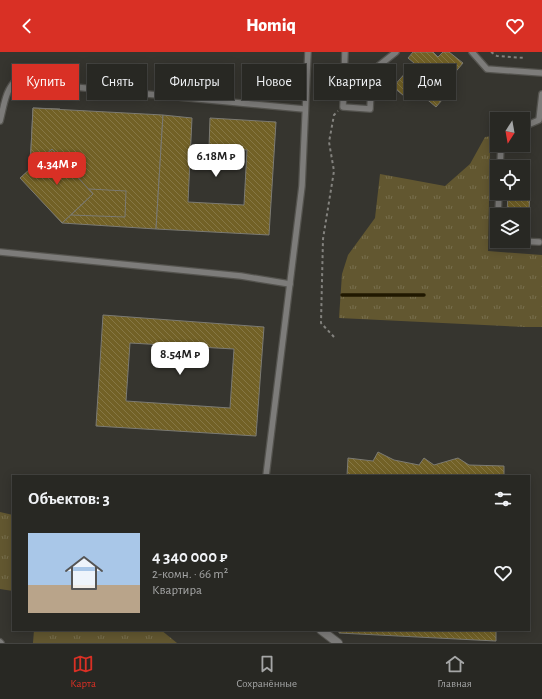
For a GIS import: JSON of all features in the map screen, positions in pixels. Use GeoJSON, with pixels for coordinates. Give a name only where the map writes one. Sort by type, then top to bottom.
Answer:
{"type":"FeatureCollection","features":[{"type":"Feature","properties":{"kind":"street"},"geometry":{"type":"LineString","coordinates":[[322,631],[338,643]]}},
{"type":"Feature","properties":{"kind":"lane"},"geometry":{"type":"LineString","coordinates":[[266,475],[302,186],[304,108],[308,52]]}},
{"type":"Feature","properties":{"kind":"lane"},"geometry":{"type":"LineString","coordinates":[[345,52],[343,107],[370,108],[372,71],[396,52]]}},
{"type":"Feature","properties":{"kind":"lane"},"geometry":{"type":"LineString","coordinates":[[472,52],[488,69],[542,73]]}},
{"type":"Feature","properties":{"kind":"lane"},"geometry":{"type":"LineString","coordinates":[[0,121],[7,92],[11,84],[16,79],[64,86],[304,108]]}},
{"type":"Feature","properties":{"kind":"lane"},"geometry":{"type":"LineString","coordinates":[[530,124],[539,120],[542,94]]}},
{"type":"Feature","properties":{"kind":"lane"},"geometry":{"type":"LineString","coordinates":[[530,242],[539,242]]}},
{"type":"Feature","properties":{"kind":"lane"},"geometry":{"type":"LineString","coordinates":[[0,252],[241,276],[290,284]]}},
{"type":"Feature","properties":{"kind":"path"},"geometry":{"type":"LineString","coordinates":[[491,52],[497,56],[525,58]]}},
{"type":"Feature","properties":{"kind":"path"},"geometry":{"type":"LineString","coordinates":[[334,337],[321,322],[322,239],[334,171],[329,142],[334,115],[343,107]]}},
{"type":"Feature","properties":{"kind":"green space"},"geometry":{"type":"Polygon","coordinates":[[[490,136],[488,251],[542,255],[542,327],[339,318],[342,274],[348,255],[375,218],[380,174],[445,186],[470,164],[485,137],[490,136]]]}},
{"type":"Feature","properties":{"kind":"green space"},"geometry":{"type":"Polygon","coordinates":[[[0,512],[12,515],[12,591],[0,589],[0,512]]]}},
{"type":"Feature","properties":{"kind":"green space"},"geometry":{"type":"Polygon","coordinates":[[[34,631],[162,631],[177,643],[33,643],[34,631]]]}},
{"type":"Feature","properties":{"kind":"building"},"geometry":{"type":"Polygon","coordinates":[[[413,52],[433,52],[438,57],[443,52],[449,52],[463,63],[456,71],[456,64],[413,64],[414,63],[408,58],[413,52]]]}},
{"type":"Feature","properties":{"kind":"building"},"geometry":{"type":"Polygon","coordinates":[[[404,74],[404,96],[396,89],[396,84],[404,74]]]}},
{"type":"Feature","properties":{"kind":"building"},"geometry":{"type":"Polygon","coordinates":[[[428,100],[442,100],[436,107],[428,100]]]}},
{"type":"Feature","properties":{"kind":"building"},"geometry":{"type":"Polygon","coordinates":[[[33,108],[60,109],[57,155],[52,149],[30,169],[33,108]]]}},
{"type":"Feature","properties":{"kind":"building"},"geometry":{"type":"Polygon","coordinates":[[[33,108],[163,115],[156,229],[62,223],[93,194],[52,149],[30,169],[33,108]]]}},
{"type":"Feature","properties":{"kind":"building"},"geometry":{"type":"Polygon","coordinates":[[[163,115],[192,118],[188,202],[244,205],[247,150],[209,148],[210,118],[276,122],[269,235],[156,229],[163,115]]]}},
{"type":"Feature","properties":{"kind":"building"},"geometry":{"type":"Polygon","coordinates":[[[52,149],[93,194],[62,223],[20,178],[52,149]]]}},
{"type":"Feature","properties":{"kind":"building"},"geometry":{"type":"Polygon","coordinates":[[[89,189],[126,191],[125,217],[71,215],[93,194],[89,189]]]}},
{"type":"Feature","properties":{"kind":"building"},"geometry":{"type":"Polygon","coordinates":[[[508,200],[530,200],[529,208],[507,208],[508,200]]]}},
{"type":"Feature","properties":{"kind":"building"},"geometry":{"type":"Polygon","coordinates":[[[103,315],[264,327],[256,436],[96,426],[103,315]],[[130,343],[126,401],[230,408],[234,349],[130,343]]]}},
{"type":"Feature","properties":{"kind":"building"},"geometry":{"type":"Polygon","coordinates":[[[378,452],[394,460],[419,465],[424,458],[434,465],[458,458],[469,465],[504,466],[504,475],[347,475],[348,458],[373,461],[378,452]]]}},
{"type":"Feature","properties":{"kind":"building"},"geometry":{"type":"Polygon","coordinates":[[[339,631],[496,631],[496,641],[339,633],[339,631]]]}},
{"type":"Feature","properties":{"kind":"waterway"},"geometry":{"type":"LineString","coordinates":[[342,295],[424,295]]}}]}
